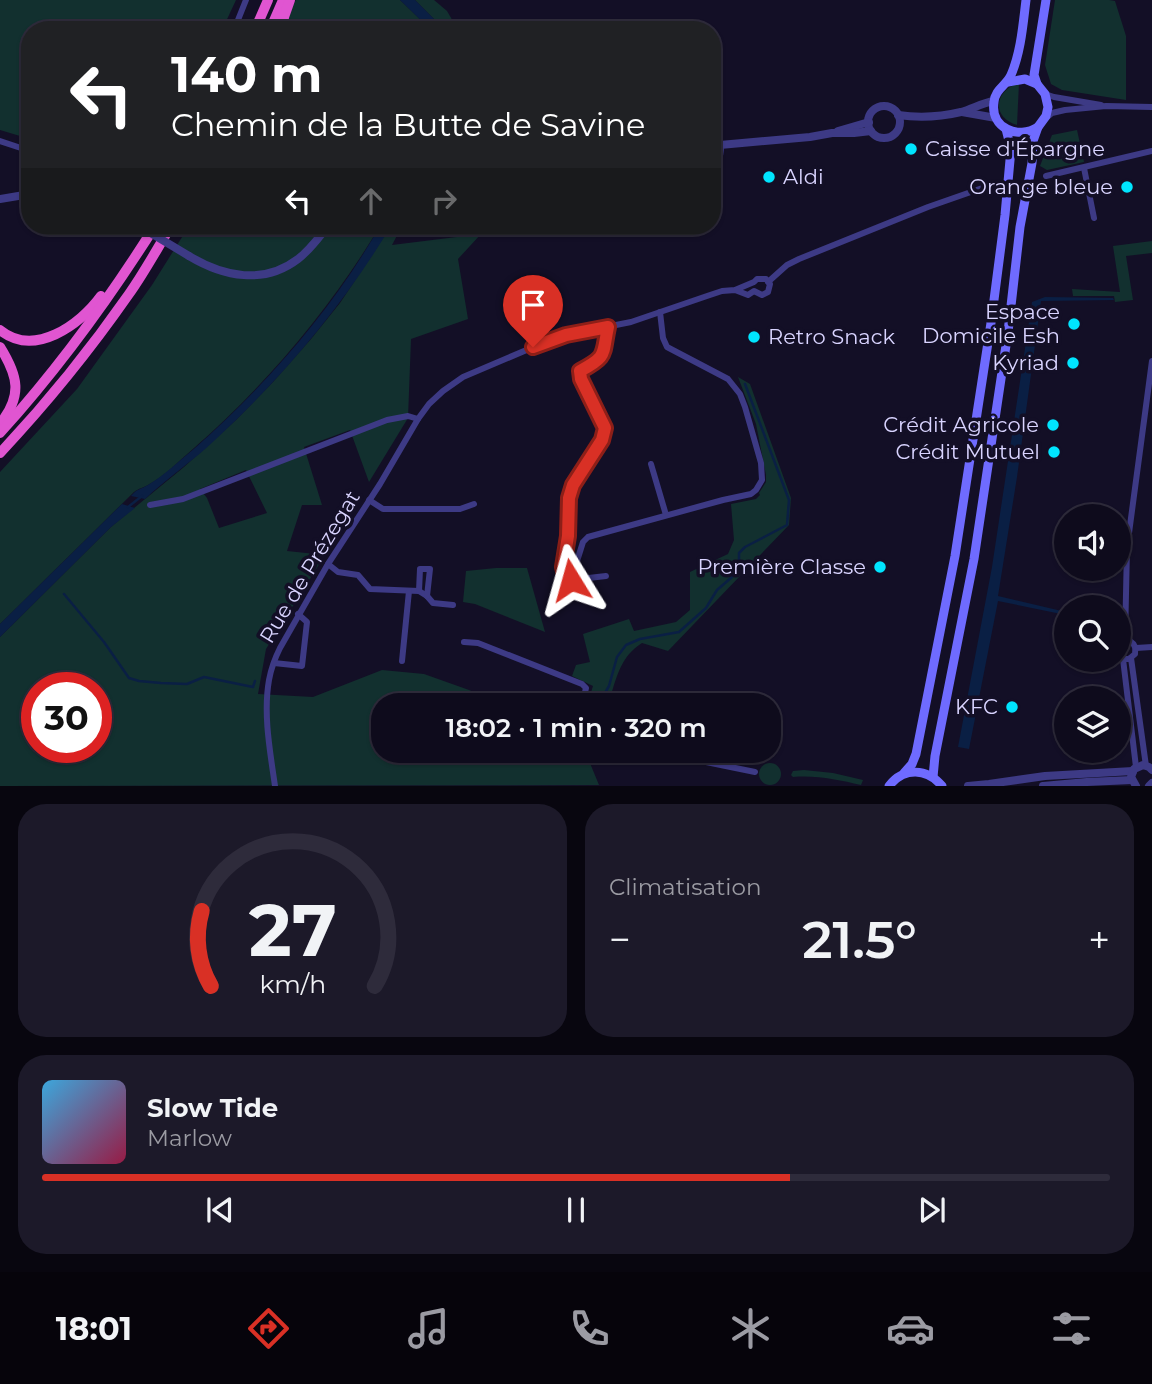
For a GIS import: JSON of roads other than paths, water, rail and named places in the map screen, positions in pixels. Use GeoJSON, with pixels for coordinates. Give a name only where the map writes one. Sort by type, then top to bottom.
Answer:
{"type":"FeatureCollection","features":[{"type":"Feature","properties":{"kind":"highway"},"geometry":{"type":"LineString","coordinates":[[259,21],[268,0]]}},
{"type":"Feature","properties":{"kind":"highway"},"geometry":{"type":"LineString","coordinates":[[274,21],[283,0]]}},
{"type":"Feature","properties":{"kind":"highway"},"geometry":{"type":"LineString","coordinates":[[284,21],[290,0]]}},
{"type":"Feature","properties":{"kind":"highway"},"geometry":{"type":"LineString","coordinates":[[0,433],[61,361],[108,298],[149,235]]}},
{"type":"Feature","properties":{"kind":"highway"},"geometry":{"type":"LineString","coordinates":[[0,453],[36,414],[105,326],[130,293],[165,235]]}},
{"type":"Feature","properties":{"kind":"highway"},"geometry":{"type":"LineString","coordinates":[[0,330],[12,338],[27,340],[57,335],[86,314],[120,270],[130,266]]}},
{"type":"Feature","properties":{"kind":"highway"},"geometry":{"type":"LineString","coordinates":[[0,347],[15,374],[16,389],[9,411],[0,424]]}},
{"type":"Feature","properties":{"kind":"main road"},"geometry":{"type":"LineString","coordinates":[[889,786],[912,764],[916,754],[955,556],[991,323],[1011,149],[1006,129],[996,118],[994,102],[999,90],[1008,82],[1013,72],[1026,0]]}},
{"type":"Feature","properties":{"kind":"main road"},"geometry":{"type":"LineString","coordinates":[[933,777],[974,559],[1033,141],[1048,107],[1045,94],[1034,75],[1046,0]]}},
{"type":"Feature","properties":{"kind":"main road"},"geometry":{"type":"LineString","coordinates":[[1008,82],[1025,79],[1037,84]]}},
{"type":"Feature","properties":{"kind":"main road"},"geometry":{"type":"LineString","coordinates":[[1006,129],[1021,133],[1030,132],[1041,124]]}},
{"type":"Feature","properties":{"kind":"main road"},"geometry":{"type":"LineString","coordinates":[[904,773],[922,772],[933,777],[942,786]]}},
{"type":"Feature","properties":{"kind":"street"},"geometry":{"type":"LineString","coordinates":[[238,21],[246,0]]}},
{"type":"Feature","properties":{"kind":"street"},"geometry":{"type":"LineString","coordinates":[[1045,94],[1107,106]]}},
{"type":"Feature","properties":{"kind":"street"},"geometry":{"type":"LineString","coordinates":[[898,115],[919,118],[962,112],[994,102]]}},
{"type":"Feature","properties":{"kind":"street"},"geometry":{"type":"LineString","coordinates":[[1041,124],[1052,113],[1059,111],[1107,106],[1152,107]]}},
{"type":"Feature","properties":{"kind":"street"},"geometry":{"type":"LineString","coordinates":[[881,107],[890,107],[898,115],[899,127],[894,134],[886,138],[878,137],[870,126],[873,111],[881,107]]}},
{"type":"Feature","properties":{"kind":"street"},"geometry":{"type":"LineString","coordinates":[[962,112],[996,118]]}},
{"type":"Feature","properties":{"kind":"street"},"geometry":{"type":"LineString","coordinates":[[899,127],[919,118]]}},
{"type":"Feature","properties":{"kind":"street"},"geometry":{"type":"LineString","coordinates":[[721,145],[810,137],[870,126]]}},
{"type":"Feature","properties":{"kind":"street"},"geometry":{"type":"LineString","coordinates":[[0,141],[21,148]]}},
{"type":"Feature","properties":{"kind":"street"},"geometry":{"type":"LineString","coordinates":[[1046,176],[1152,151]]}},
{"type":"Feature","properties":{"kind":"street"},"geometry":{"type":"LineString","coordinates":[[1084,168],[1094,218]]}},
{"type":"Feature","properties":{"kind":"street"},"geometry":{"type":"LineString","coordinates":[[768,282],[787,265],[799,259],[913,212],[988,186]]}},
{"type":"Feature","properties":{"kind":"street"},"geometry":{"type":"LineString","coordinates":[[2,200],[21,196]]}},
{"type":"Feature","properties":{"kind":"street"},"geometry":{"type":"LineString","coordinates":[[153,235],[206,266],[239,276],[261,276],[282,269],[299,258],[320,235]]}},
{"type":"Feature","properties":{"kind":"street"},"geometry":{"type":"LineString","coordinates":[[735,290],[760,278],[768,282]]}},
{"type":"Feature","properties":{"kind":"street"},"geometry":{"type":"LineString","coordinates":[[754,282],[754,291],[758,295],[769,290],[768,282]]}},
{"type":"Feature","properties":{"kind":"street"},"geometry":{"type":"LineString","coordinates":[[735,290],[748,295],[754,291]]}},
{"type":"Feature","properties":{"kind":"street","name":"Rue de Prézegat"},"geometry":{"type":"LineString","coordinates":[[275,786],[268,736],[267,699],[269,677],[279,648],[328,564],[429,404],[463,377],[543,343],[566,335],[631,322],[715,293],[735,290]]}},
{"type":"Feature","properties":{"kind":"street"},"geometry":{"type":"LineString","coordinates":[[571,580],[583,542],[588,537],[751,494],[762,480],[761,463],[740,394],[728,379],[667,348],[660,312]]}},
{"type":"Feature","properties":{"kind":"street"},"geometry":{"type":"LineString","coordinates":[[606,576],[571,580],[565,575],[563,567],[568,536],[569,498],[573,485],[605,432],[581,379],[580,371],[603,356],[608,327]]}},
{"type":"Feature","properties":{"kind":"street"},"geometry":{"type":"LineString","coordinates":[[1124,595],[1126,550],[1152,361]]}},
{"type":"Feature","properties":{"kind":"street"},"geometry":{"type":"LineString","coordinates":[[150,505],[183,499],[387,420],[408,416],[418,419]]}},
{"type":"Feature","properties":{"kind":"street"},"geometry":{"type":"LineString","coordinates":[[651,464],[666,515]]}},
{"type":"Feature","properties":{"kind":"street"},"geometry":{"type":"LineString","coordinates":[[369,500],[383,509],[460,509],[474,504]]}},
{"type":"Feature","properties":{"kind":"street"},"geometry":{"type":"LineString","coordinates":[[328,564],[338,572],[358,575],[370,589],[419,591],[433,603],[453,605]]}},
{"type":"Feature","properties":{"kind":"street"},"geometry":{"type":"LineString","coordinates":[[419,591],[420,569],[429,569],[427,596]]}},
{"type":"Feature","properties":{"kind":"street"},"geometry":{"type":"LineString","coordinates":[[402,661],[409,591]]}},
{"type":"Feature","properties":{"kind":"street"},"geometry":{"type":"LineString","coordinates":[[274,663],[302,666],[307,622],[298,614]]}},
{"type":"Feature","properties":{"kind":"street"},"geometry":{"type":"LineString","coordinates":[[464,642],[478,643],[582,684],[586,688],[585,693]]}},
{"type":"Feature","properties":{"kind":"street"},"geometry":{"type":"LineString","coordinates":[[1131,643],[1136,648],[1131,658],[1139,773]]}},
{"type":"Feature","properties":{"kind":"street"},"geometry":{"type":"LineString","coordinates":[[1136,648],[1152,647]]}},
{"type":"Feature","properties":{"kind":"street"},"geometry":{"type":"LineString","coordinates":[[1123,672],[1139,773]]}},
{"type":"Feature","properties":{"kind":"street"},"geometry":{"type":"LineString","coordinates":[[711,763],[755,772]]}},
{"type":"Feature","properties":{"kind":"street"},"geometry":{"type":"LineString","coordinates":[[968,786],[1054,775],[1139,773]]}},
{"type":"Feature","properties":{"kind":"street"},"geometry":{"type":"LineString","coordinates":[[1043,786],[1139,773]]}},
{"type":"Feature","properties":{"kind":"water"},"geometry":{"type":"Polygon","coordinates":[[[400,0],[415,0],[436,21],[422,21],[400,0]]]}},
{"type":"Feature","properties":{"kind":"water"},"geometry":{"type":"Polygon","coordinates":[[[374,235],[385,235],[332,312],[288,366],[240,416],[207,448],[145,499],[131,496],[160,477],[195,448],[247,398],[320,316],[374,235]]]}},
{"type":"Feature","properties":{"kind":"water"},"geometry":{"type":"Polygon","coordinates":[[[1045,297],[1114,300],[1041,301],[998,596],[1054,609],[1054,613],[998,601],[969,749],[958,747],[992,567],[1032,302],[1045,297]]]}},
{"type":"Feature","properties":{"kind":"water"},"geometry":{"type":"Polygon","coordinates":[[[122,504],[135,508],[111,527],[0,637],[0,624],[122,504]]]}},
{"type":"Feature","properties":{"kind":"waterway"},"geometry":{"type":"LineString","coordinates":[[605,693],[617,657],[626,645],[640,639],[679,632],[706,608],[717,590],[732,577],[739,564],[739,553],[745,547],[787,525],[789,500],[745,384]]}},
{"type":"Feature","properties":{"kind":"waterway"},"geometry":{"type":"LineString","coordinates":[[128,507],[142,496]]}},
{"type":"Feature","properties":{"kind":"waterway"},"geometry":{"type":"LineString","coordinates":[[64,594],[104,642],[129,678],[187,684],[204,677],[253,687],[255,681]]}},
{"type":"Feature","properties":{"kind":"place","name":"Caisse d'Épargne"},"geometry":{"type":"Point","coordinates":[911,149]}},
{"type":"Feature","properties":{"kind":"place","name":"Aldi"},"geometry":{"type":"Point","coordinates":[769,177]}},
{"type":"Feature","properties":{"kind":"place","name":"Orange bleue"},"geometry":{"type":"Point","coordinates":[1127,187]}},
{"type":"Feature","properties":{"kind":"place","name":"Espace Domicile Esh"},"geometry":{"type":"Point","coordinates":[1074,324]}},
{"type":"Feature","properties":{"kind":"place","name":"Retro Snack"},"geometry":{"type":"Point","coordinates":[754,337]}},
{"type":"Feature","properties":{"kind":"place","name":"Kyriad"},"geometry":{"type":"Point","coordinates":[1073,363]}},
{"type":"Feature","properties":{"kind":"place","name":"Crédit Agricole"},"geometry":{"type":"Point","coordinates":[1053,425]}},
{"type":"Feature","properties":{"kind":"place","name":"Crédit Mutuel"},"geometry":{"type":"Point","coordinates":[1054,452]}},
{"type":"Feature","properties":{"kind":"place","name":"Première Classe"},"geometry":{"type":"Point","coordinates":[880,567]}},
{"type":"Feature","properties":{"kind":"place","name":"KFC"},"geometry":{"type":"Point","coordinates":[1012,707]}}]}
